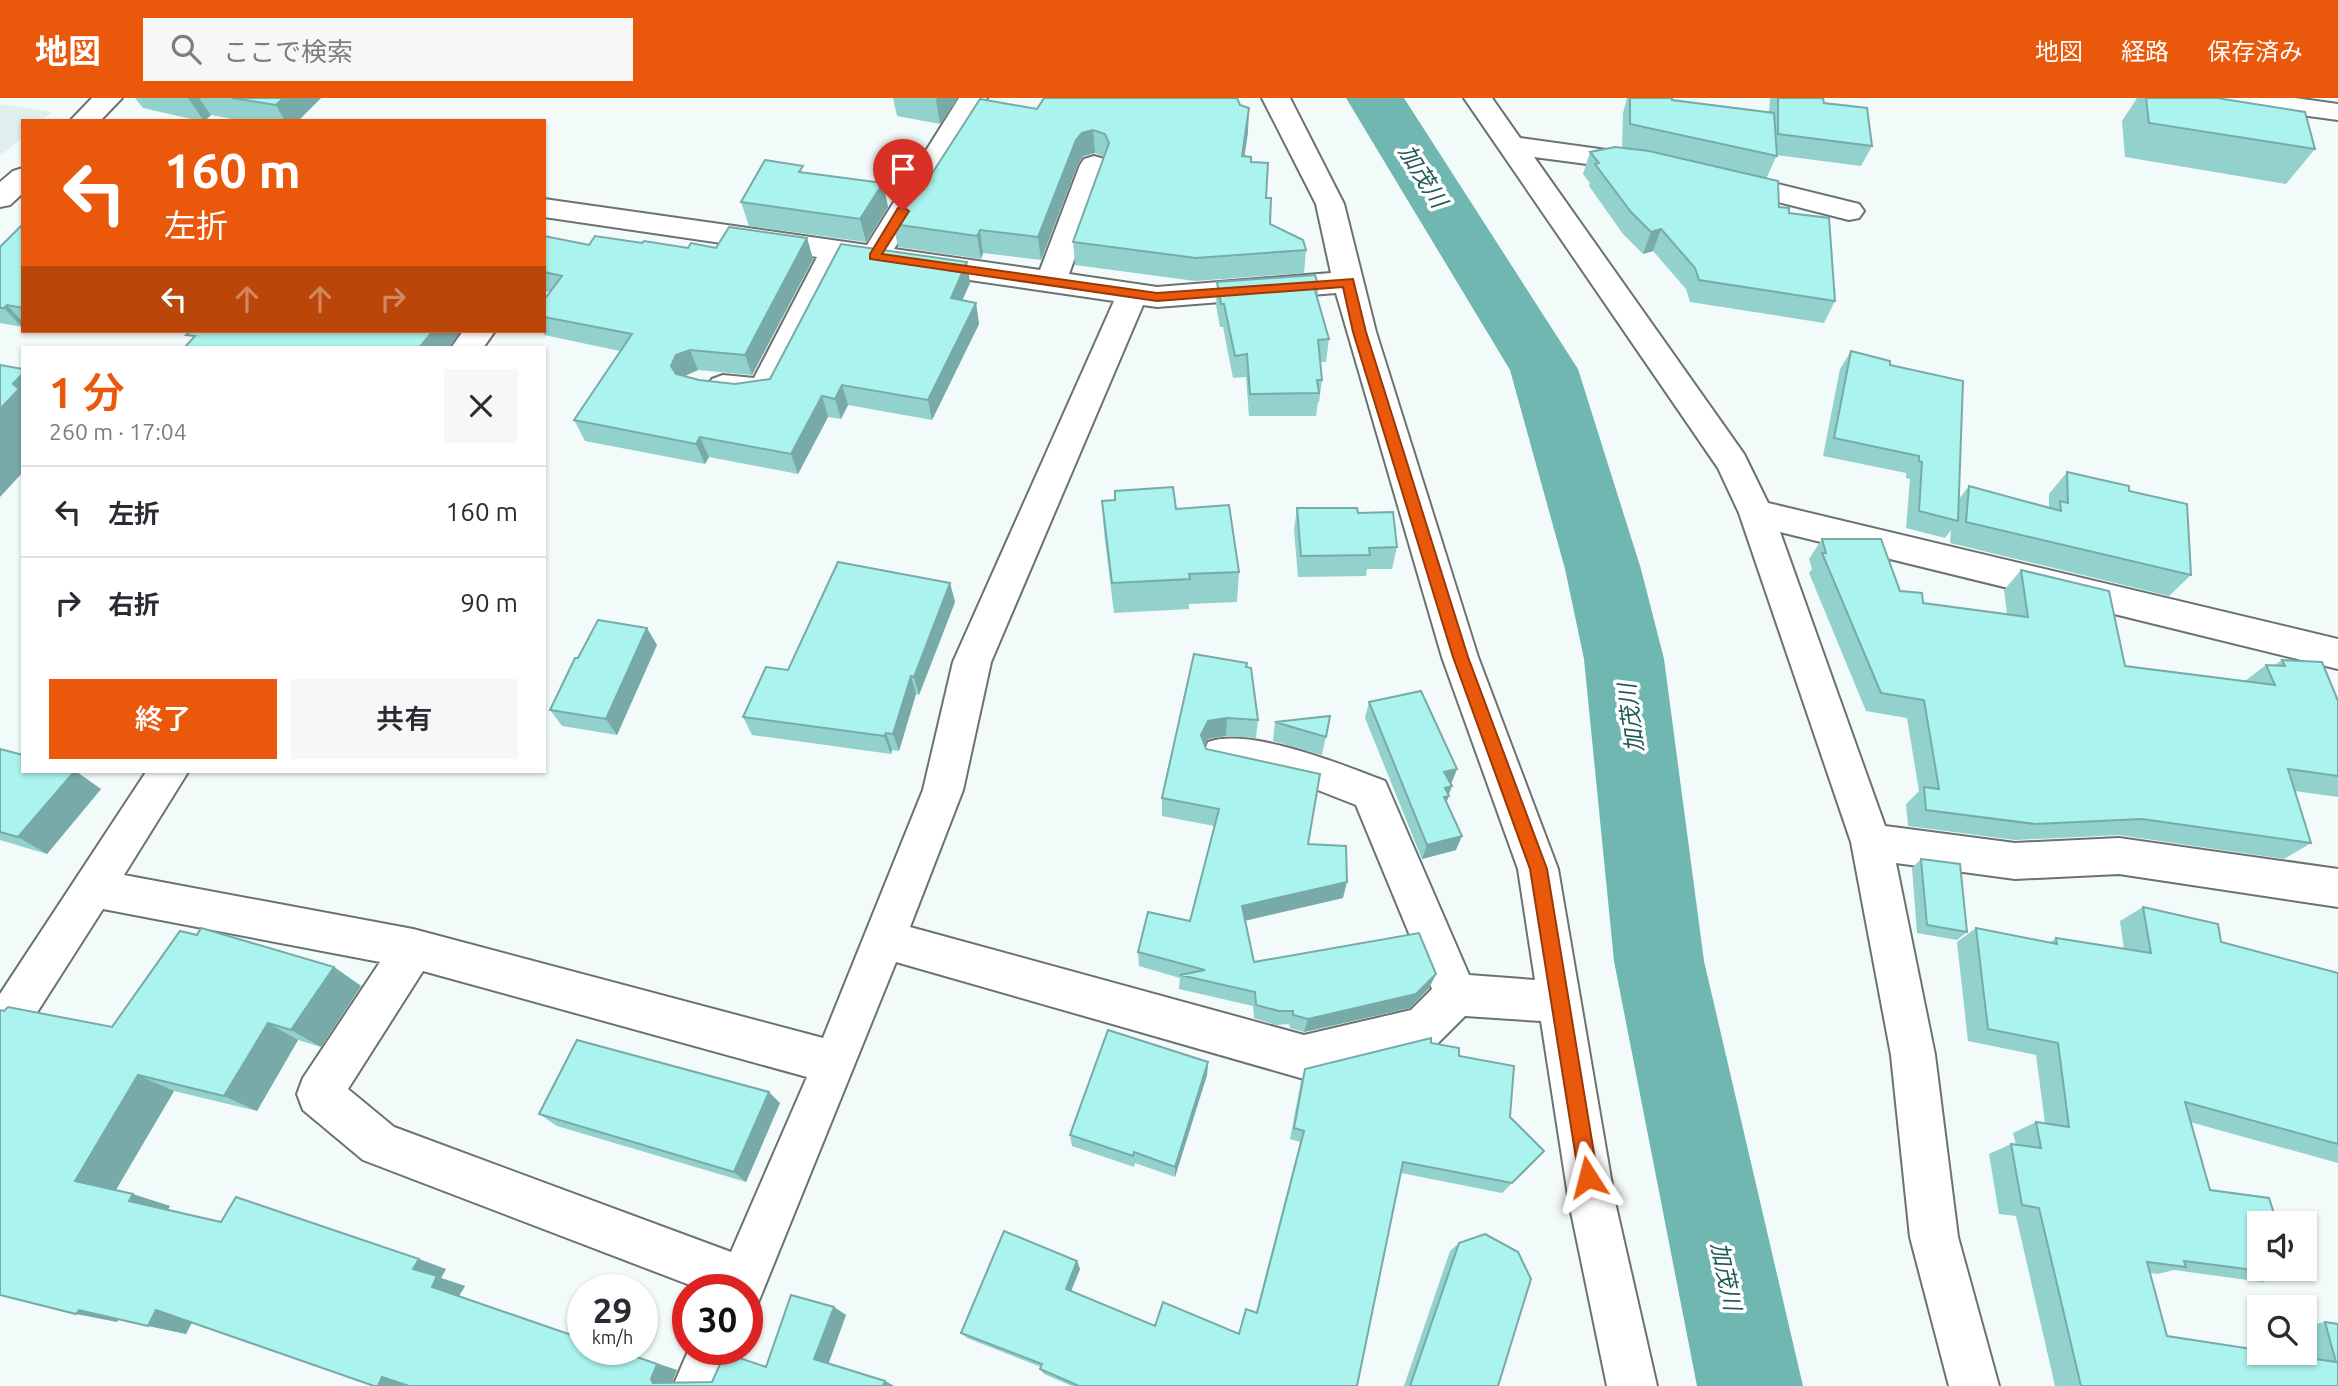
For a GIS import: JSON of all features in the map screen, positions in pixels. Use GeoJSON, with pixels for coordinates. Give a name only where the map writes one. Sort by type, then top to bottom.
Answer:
{"type":"FeatureCollection","features":[{"type":"Feature","properties":{"kind":"main road"},"geometry":{"type":"LineString","coordinates":[[91,119],[108,98]]}},
{"type":"Feature","properties":{"kind":"main road"},"geometry":{"type":"LineString","coordinates":[[874,257],[974,98]]}},
{"type":"Feature","properties":{"kind":"main road"},"geometry":{"type":"LineString","coordinates":[[1276,98],[1330,204],[1360,332],[1460,657],[1538,869],[1592,1202],[1632,1386]]}},
{"type":"Feature","properties":{"kind":"main road"},"geometry":{"type":"LineString","coordinates":[[1478,98],[1514,146],[1732,463],[1756,513],[1871,842],[1913,1055],[1934,1237],[1974,1386]]}},
{"type":"Feature","properties":{"kind":"main road"},"geometry":{"type":"LineString","coordinates":[[2234,98],[2338,112]]}},
{"type":"Feature","properties":{"kind":"main road"},"geometry":{"type":"LineString","coordinates":[[1514,146],[1669,168]]}},
{"type":"Feature","properties":{"kind":"main road"},"geometry":{"type":"LineString","coordinates":[[1051,281],[1094,165]]}},
{"type":"Feature","properties":{"kind":"main road"},"geometry":{"type":"LineString","coordinates":[[1709,177],[1849,211]]}},
{"type":"Feature","properties":{"kind":"main road"},"geometry":{"type":"LineString","coordinates":[[0,198],[21,179]]}},
{"type":"Feature","properties":{"kind":"main road"},"geometry":{"type":"LineString","coordinates":[[554,217],[835,251],[1157,297],[1348,282]]}},
{"type":"Feature","properties":{"kind":"main road"},"geometry":{"type":"LineString","coordinates":[[698,385],[764,390],[835,251]]}},
{"type":"Feature","properties":{"kind":"main road"},"geometry":{"type":"LineString","coordinates":[[746,1274],[835,1063],[943,790],[972,662],[1133,293]]}},
{"type":"Feature","properties":{"kind":"main road"},"geometry":{"type":"LineString","coordinates":[[1756,513],[2320,661]]}},
{"type":"Feature","properties":{"kind":"main road"},"geometry":{"type":"LineString","coordinates":[[1222,754],[1307,768],[1371,793],[1455,995]]}},
{"type":"Feature","properties":{"kind":"main road"},"geometry":{"type":"LineString","coordinates":[[0,1032],[167,773]]}},
{"type":"Feature","properties":{"kind":"main road"},"geometry":{"type":"LineString","coordinates":[[1871,842],[2015,860],[2119,856],[2338,888]]}},
{"type":"Feature","properties":{"kind":"main road"},"geometry":{"type":"LineString","coordinates":[[93,888],[413,949],[835,1063]]}},
{"type":"Feature","properties":{"kind":"main road"},"geometry":{"type":"LineString","coordinates":[[884,939],[1304,1057],[1423,1028],[1455,995],[1560,1002]]}},
{"type":"Feature","properties":{"kind":"main road"},"geometry":{"type":"LineString","coordinates":[[413,949],[319,1094],[379,1144],[713,1274]]}},
{"type":"Feature","properties":{"kind":"main road"},"geometry":{"type":"LineString","coordinates":[[698,1386],[707,1365]]}},
{"type":"Feature","properties":{"kind":"shaded area"},"geometry":{"type":"Polygon","coordinates":[[[0,104],[52,112],[43,119],[21,119],[21,139],[0,156],[0,104]]]}},
{"type":"Feature","properties":{"kind":"building"},"geometry":{"type":"Polygon","coordinates":[[[232,98],[283,98],[276,105],[232,98]]]}},
{"type":"Feature","properties":{"kind":"building"},"geometry":{"type":"Polygon","coordinates":[[[1044,98],[1237,98],[1240,105],[1249,108],[1242,156],[1251,157],[1251,162],[1268,163],[1266,198],[1271,198],[1270,224],[1303,240],[1306,250],[1196,258],[1073,242],[1109,143],[1105,134],[1093,130],[1082,133],[1076,140],[1038,237],[980,230],[977,236],[893,224],[916,188],[922,189],[980,99],[1037,109],[1044,98]]]}},
{"type":"Feature","properties":{"kind":"building"},"geometry":{"type":"Polygon","coordinates":[[[1630,98],[1672,98],[1774,113],[1777,156],[1630,124],[1630,98]]]}},
{"type":"Feature","properties":{"kind":"building"},"geometry":{"type":"Polygon","coordinates":[[[1778,98],[1823,98],[1824,103],[1867,108],[1872,146],[1778,134],[1778,98]]]}},
{"type":"Feature","properties":{"kind":"building"},"geometry":{"type":"Polygon","coordinates":[[[2146,98],[2217,98],[2305,112],[2315,149],[2149,123],[2146,98]]]}},
{"type":"Feature","properties":{"kind":"building"},"geometry":{"type":"Polygon","coordinates":[[[1615,147],[1649,151],[1778,181],[1779,207],[1789,208],[1789,213],[1829,218],[1835,301],[1699,280],[1695,268],[1661,229],[1651,232],[1631,212],[1595,164],[1599,163],[1590,152],[1615,147]]]}},
{"type":"Feature","properties":{"kind":"building"},"geometry":{"type":"Polygon","coordinates":[[[765,160],[803,166],[799,172],[883,183],[860,219],[741,202],[765,160]]]}},
{"type":"Feature","properties":{"kind":"building"},"geometry":{"type":"Polygon","coordinates":[[[21,226],[21,308],[7,305],[0,308],[0,247],[21,226]]]}},
{"type":"Feature","properties":{"kind":"building"},"geometry":{"type":"Polygon","coordinates":[[[729,227],[807,238],[745,355],[690,350],[676,355],[671,366],[676,374],[699,380],[735,384],[770,379],[841,244],[967,262],[951,298],[976,303],[928,400],[842,385],[835,399],[822,396],[791,454],[700,437],[696,444],[574,420],[632,334],[546,317],[546,297],[562,276],[546,272],[546,236],[589,245],[595,236],[688,248],[691,243],[716,248],[729,227]]]}},
{"type":"Feature","properties":{"kind":"building"},"geometry":{"type":"Polygon","coordinates":[[[1315,275],[1319,287],[1314,287],[1329,339],[1318,340],[1322,380],[1317,380],[1319,393],[1250,394],[1247,354],[1235,356],[1217,282],[1315,275]]]}},
{"type":"Feature","properties":{"kind":"building"},"geometry":{"type":"Polygon","coordinates":[[[431,333],[421,346],[186,346],[195,336],[186,335],[431,333]]]}},
{"type":"Feature","properties":{"kind":"building"},"geometry":{"type":"Polygon","coordinates":[[[1851,351],[1890,361],[1890,365],[1963,381],[1958,521],[1919,511],[1922,462],[1919,461],[1919,456],[1834,438],[1851,351]]]}},
{"type":"Feature","properties":{"kind":"building"},"geometry":{"type":"Polygon","coordinates":[[[0,365],[21,369],[21,375],[13,384],[19,389],[0,409],[0,365]]]}},
{"type":"Feature","properties":{"kind":"building"},"geometry":{"type":"Polygon","coordinates":[[[2067,472],[2129,486],[2129,491],[2187,504],[2191,575],[1966,522],[1969,486],[2061,511],[2060,501],[2068,503],[2067,472]]]}},
{"type":"Feature","properties":{"kind":"building"},"geometry":{"type":"Polygon","coordinates":[[[1173,487],[1176,509],[1229,505],[1239,572],[1189,574],[1190,579],[1112,583],[1102,501],[1115,500],[1115,491],[1173,487]]]}},
{"type":"Feature","properties":{"kind":"building"},"geometry":{"type":"Polygon","coordinates":[[[1297,508],[1357,508],[1358,513],[1393,512],[1397,547],[1369,548],[1370,555],[1301,556],[1297,508]]]}},
{"type":"Feature","properties":{"kind":"building"},"geometry":{"type":"Polygon","coordinates":[[[1822,539],[1881,539],[1900,591],[1922,593],[1923,603],[2028,617],[2021,570],[2109,591],[2125,666],[2275,685],[2266,665],[2285,666],[2282,660],[2322,662],[2338,701],[2338,776],[2288,769],[2311,843],[2142,819],[2035,824],[1926,810],[1924,787],[1939,789],[1924,700],[1881,693],[1822,553],[1826,553],[1822,539]]]}},
{"type":"Feature","properties":{"kind":"building"},"geometry":{"type":"Polygon","coordinates":[[[838,562],[950,583],[914,677],[911,676],[893,734],[886,733],[884,736],[743,717],[766,667],[788,670],[838,562]]]}},
{"type":"Feature","properties":{"kind":"building"},"geometry":{"type":"Polygon","coordinates":[[[598,620],[647,628],[606,719],[550,710],[575,658],[578,658],[598,620]]]}},
{"type":"Feature","properties":{"kind":"building"},"geometry":{"type":"Polygon","coordinates":[[[1194,654],[1247,663],[1246,667],[1251,668],[1258,720],[1227,718],[1208,721],[1201,735],[1206,749],[1320,774],[1308,844],[1346,846],[1347,882],[1242,906],[1254,962],[1419,933],[1436,974],[1416,994],[1308,1019],[1293,1015],[1293,1011],[1279,1011],[1256,1005],[1255,992],[1180,975],[1205,970],[1138,952],[1148,912],[1190,921],[1219,809],[1162,798],[1194,654]]]}},
{"type":"Feature","properties":{"kind":"building"},"geometry":{"type":"Polygon","coordinates":[[[1421,691],[1457,769],[1444,772],[1452,786],[1445,788],[1449,796],[1444,797],[1462,836],[1427,845],[1369,702],[1421,691]]]}},
{"type":"Feature","properties":{"kind":"building"},"geometry":{"type":"Polygon","coordinates":[[[1330,716],[1326,737],[1275,722],[1330,716]]]}},
{"type":"Feature","properties":{"kind":"building"},"geometry":{"type":"Polygon","coordinates":[[[0,749],[21,754],[21,773],[73,773],[18,837],[0,832],[0,749]]]}},
{"type":"Feature","properties":{"kind":"building"},"geometry":{"type":"Polygon","coordinates":[[[1921,859],[1960,864],[1967,932],[1927,925],[1921,859]]]}},
{"type":"Feature","properties":{"kind":"building"},"geometry":{"type":"Polygon","coordinates":[[[2143,907],[2218,924],[2221,942],[2338,973],[2338,1144],[2185,1102],[2210,1190],[2269,1198],[2273,1211],[2247,1211],[2247,1269],[2184,1261],[2186,1267],[2147,1262],[2167,1336],[2247,1348],[2247,1365],[2317,1365],[2317,1359],[2336,1362],[2325,1322],[2338,1324],[2338,1386],[2081,1386],[2039,1208],[2022,1205],[2011,1144],[2041,1148],[2036,1122],[2069,1127],[2058,1043],[1988,1029],[1976,928],[2057,944],[2056,938],[2151,953],[2143,907]]]}},
{"type":"Feature","properties":{"kind":"building"},"geometry":{"type":"Polygon","coordinates":[[[201,928],[334,967],[291,1030],[268,1023],[224,1096],[138,1075],[75,1181],[133,1194],[129,1201],[221,1222],[236,1197],[419,1259],[413,1269],[437,1276],[432,1287],[567,1333],[567,1365],[657,1365],[651,1379],[653,1383],[712,1382],[720,1365],[766,1367],[791,1295],[834,1307],[814,1359],[885,1381],[883,1386],[409,1386],[382,1377],[378,1386],[374,1386],[156,1310],[148,1326],[79,1310],[76,1314],[0,1295],[0,1010],[4,1011],[8,1007],[112,1027],[180,931],[197,935],[201,928]]]}},
{"type":"Feature","properties":{"kind":"building"},"geometry":{"type":"Polygon","coordinates":[[[1108,1030],[1208,1062],[1175,1167],[1134,1152],[1133,1156],[1070,1135],[1108,1030]]]}},
{"type":"Feature","properties":{"kind":"building"},"geometry":{"type":"Polygon","coordinates":[[[1431,1038],[1431,1043],[1459,1048],[1459,1056],[1514,1066],[1510,1117],[1544,1151],[1512,1183],[1403,1162],[1357,1386],[1079,1386],[1040,1369],[1042,1364],[961,1333],[1004,1231],[1077,1261],[1066,1289],[1155,1326],[1163,1302],[1239,1334],[1246,1309],[1257,1313],[1304,1131],[1294,1128],[1305,1069],[1431,1038]]]}},
{"type":"Feature","properties":{"kind":"building"},"geometry":{"type":"Polygon","coordinates":[[[577,1040],[769,1092],[734,1172],[539,1114],[577,1040]]]}},
{"type":"Feature","properties":{"kind":"building"},"geometry":{"type":"Polygon","coordinates":[[[1485,1234],[1518,1252],[1531,1279],[1498,1386],[1410,1386],[1459,1243],[1485,1234]]]}},
{"type":"Feature","properties":{"kind":"waterway","name":"加茂川"},"geometry":{"type":"LineString","coordinates":[[1375,98],[1544,369],[1603,569],[1624,659],[1659,961],[1750,1386]]}},
{"type":"Feature","properties":{"kind":"route"},"geometry":{"type":"LineString","coordinates":[[903,211],[874,257],[1157,297],[1348,282],[1360,332],[1460,657],[1538,869],[1588,1177]]}}]}
